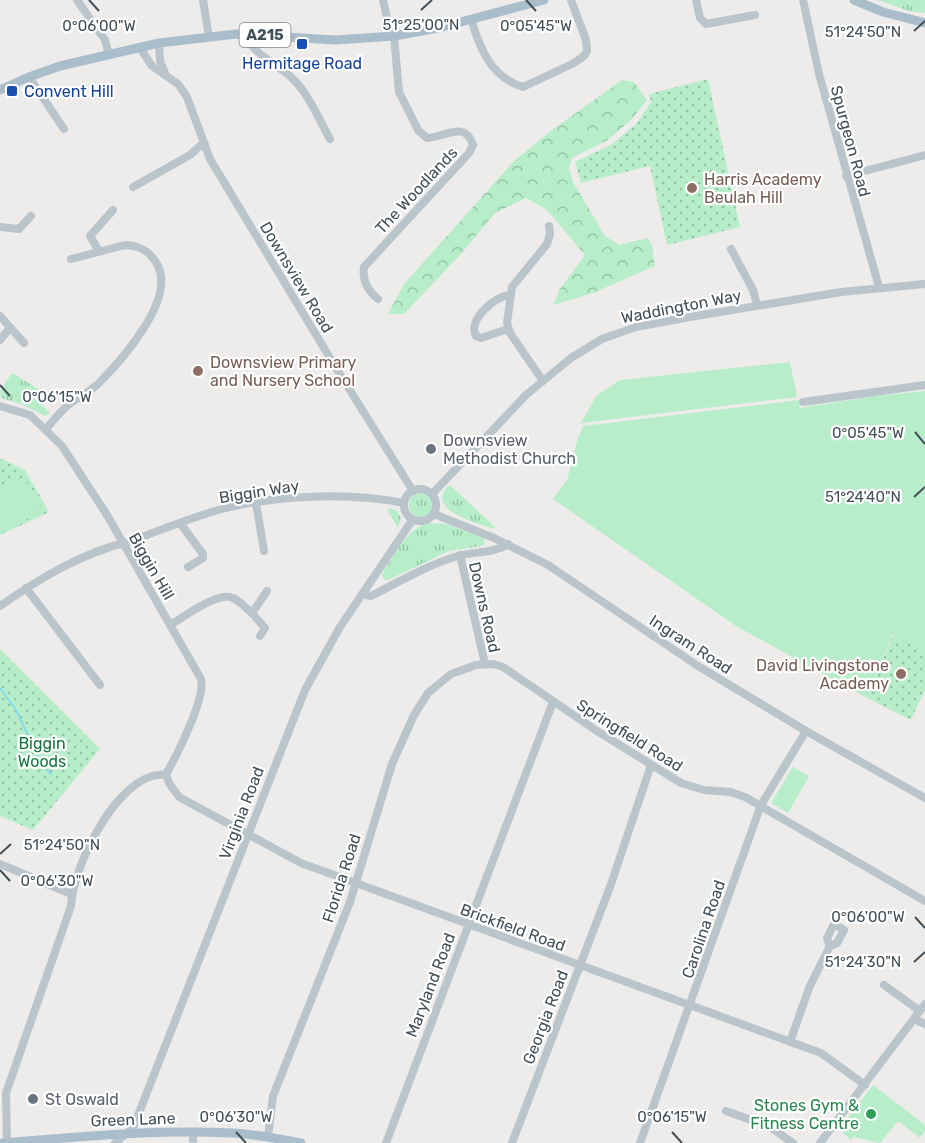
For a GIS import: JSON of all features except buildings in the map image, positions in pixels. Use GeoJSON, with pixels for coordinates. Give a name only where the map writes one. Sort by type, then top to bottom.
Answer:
{"type":"FeatureCollection","features":[{"type":"Feature","properties":{"kind":"main road","name":"A215"},"geometry":{"type":"LineString","coordinates":[[0,90],[29,76],[60,66],[159,43],[244,34],[335,40],[393,36],[438,28],[544,0]]}},
{"type":"Feature","properties":{"kind":"main road"},"geometry":{"type":"LineString","coordinates":[[854,0],[883,12],[925,23]]}},
{"type":"Feature","properties":{"kind":"main road","name":"Green Lane"},"geometry":{"type":"LineString","coordinates":[[2,1143],[193,1132],[234,1133],[301,1143]]}},
{"type":"Feature","properties":{"kind":"street"},"geometry":{"type":"LineString","coordinates":[[77,0],[105,40],[109,55]]}},
{"type":"Feature","properties":{"kind":"street"},"geometry":{"type":"LineString","coordinates":[[203,0],[209,36]]}},
{"type":"Feature","properties":{"kind":"street"},"geometry":{"type":"LineString","coordinates":[[383,0],[393,36]]}},
{"type":"Feature","properties":{"kind":"street"},"geometry":{"type":"LineString","coordinates":[[471,19],[480,46],[490,64],[500,76],[523,87],[574,63],[587,51],[586,40],[571,0]]}},
{"type":"Feature","properties":{"kind":"street"},"geometry":{"type":"LineString","coordinates":[[696,0],[700,18],[706,24],[755,15]]}},
{"type":"Feature","properties":{"kind":"street","name":"Spurgeon Road"},"geometry":{"type":"LineString","coordinates":[[803,0],[819,74],[846,176],[879,287]]}},
{"type":"Feature","properties":{"kind":"street"},"geometry":{"type":"LineString","coordinates":[[244,34],[258,53],[294,79],[330,139]]}},
{"type":"Feature","properties":{"kind":"street","name":"The Woodlands"},"geometry":{"type":"LineString","coordinates":[[378,299],[366,285],[364,267],[469,153],[473,145],[470,137],[457,130],[427,138],[418,130],[399,92],[393,36]]}},
{"type":"Feature","properties":{"kind":"street"},"geometry":{"type":"LineString","coordinates":[[159,43],[159,61],[166,75]]}},
{"type":"Feature","properties":{"kind":"street","name":"Downsview Road"},"geometry":{"type":"LineString","coordinates":[[140,48],[152,66],[183,90],[191,104],[205,145],[219,174],[413,491]]}},
{"type":"Feature","properties":{"kind":"street"},"geometry":{"type":"LineString","coordinates":[[29,76],[64,129]]}},
{"type":"Feature","properties":{"kind":"street"},"geometry":{"type":"LineString","coordinates":[[133,188],[205,145]]}},
{"type":"Feature","properties":{"kind":"street"},"geometry":{"type":"LineString","coordinates":[[846,176],[925,154]]}},
{"type":"Feature","properties":{"kind":"street"},"geometry":{"type":"LineString","coordinates":[[99,251],[90,236],[113,210]]}},
{"type":"Feature","properties":{"kind":"street"},"geometry":{"type":"LineString","coordinates":[[0,227],[19,229],[31,216]]}},
{"type":"Feature","properties":{"kind":"street"},"geometry":{"type":"LineString","coordinates":[[543,381],[508,329],[512,287],[547,244],[550,234],[549,226]]}},
{"type":"Feature","properties":{"kind":"street"},"geometry":{"type":"LineString","coordinates":[[46,429],[63,410],[99,383],[143,331],[162,287],[158,265],[153,256],[134,245],[125,245],[71,259]]}},
{"type":"Feature","properties":{"kind":"street"},"geometry":{"type":"LineString","coordinates":[[731,249],[753,291],[757,305]]}},
{"type":"Feature","properties":{"kind":"street","name":"Waddington Way"},"geometry":{"type":"LineString","coordinates":[[432,494],[501,419],[543,381],[579,351],[615,333],[645,325],[757,305],[879,287],[925,284]]}},
{"type":"Feature","properties":{"kind":"street"},"geometry":{"type":"LineString","coordinates":[[508,329],[481,338],[476,336],[473,330],[475,323],[490,306],[502,297],[510,296]]}},
{"type":"Feature","properties":{"kind":"street"},"geometry":{"type":"LineString","coordinates":[[0,315],[24,343]]}},
{"type":"Feature","properties":{"kind":"street"},"geometry":{"type":"LineString","coordinates":[[0,340],[10,328]]}},
{"type":"Feature","properties":{"kind":"street"},"geometry":{"type":"LineString","coordinates":[[803,402],[925,385]]}},
{"type":"Feature","properties":{"kind":"street","name":"Biggin Hill"},"geometry":{"type":"LineString","coordinates":[[0,406],[30,415],[62,446],[123,543],[202,684],[183,744],[166,774]]}},
{"type":"Feature","properties":{"kind":"street"},"geometry":{"type":"LineString","coordinates":[[423,489],[432,494],[436,502],[434,514],[423,521],[412,519],[407,513],[405,503],[407,496],[413,491],[423,489]]}},
{"type":"Feature","properties":{"kind":"street","name":"Biggin Way"},"geometry":{"type":"LineString","coordinates":[[0,606],[26,588],[79,559],[118,543],[219,510],[256,503],[327,496],[405,503]]}},
{"type":"Feature","properties":{"kind":"street"},"geometry":{"type":"LineString","coordinates":[[256,503],[264,551]]}},
{"type":"Feature","properties":{"kind":"street","name":"Ingram Road"},"geometry":{"type":"LineString","coordinates":[[434,514],[508,544],[556,569],[659,641],[806,731],[925,798]]}},
{"type":"Feature","properties":{"kind":"street","name":"Virginia Road"},"geometry":{"type":"LineString","coordinates":[[128,1134],[133,1128],[305,690],[329,644],[412,519]]}},
{"type":"Feature","properties":{"kind":"street"},"geometry":{"type":"LineString","coordinates":[[180,523],[203,554],[203,558],[188,567]]}},
{"type":"Feature","properties":{"kind":"street"},"geometry":{"type":"LineString","coordinates":[[363,594],[371,596],[414,573],[460,555],[499,550],[508,544]]}},
{"type":"Feature","properties":{"kind":"street","name":"Downs Road"},"geometry":{"type":"LineString","coordinates":[[460,555],[485,664]]}},
{"type":"Feature","properties":{"kind":"street"},"geometry":{"type":"LineString","coordinates":[[26,588],[100,686]]}},
{"type":"Feature","properties":{"kind":"street"},"geometry":{"type":"LineString","coordinates":[[252,613],[267,591]]}},
{"type":"Feature","properties":{"kind":"street"},"geometry":{"type":"LineString","coordinates":[[170,625],[209,602],[224,597],[235,599],[252,613],[265,628],[260,636]]}},
{"type":"Feature","properties":{"kind":"street","name":"Springfield Road"},"geometry":{"type":"LineString","coordinates":[[485,664],[503,667],[553,702],[687,786],[731,792],[761,806],[925,901]]}},
{"type":"Feature","properties":{"kind":"street","name":"Florida Road"},"geometry":{"type":"LineString","coordinates":[[268,1137],[273,1096],[356,883],[390,771],[418,708],[428,693],[445,678],[468,667],[485,664]]}},
{"type":"Feature","properties":{"kind":"street","name":"Maryland Road"},"geometry":{"type":"LineString","coordinates":[[386,1143],[553,702]]}},
{"type":"Feature","properties":{"kind":"street","name":"Carolina Road"},"geometry":{"type":"LineString","coordinates":[[640,1143],[761,806],[806,731]]}},
{"type":"Feature","properties":{"kind":"street","name":"Georgia Road"},"geometry":{"type":"LineString","coordinates":[[512,1143],[626,842],[651,765]]}},
{"type":"Feature","properties":{"kind":"street"},"geometry":{"type":"LineString","coordinates":[[7,1143],[6,1093],[92,840],[112,809],[126,794],[152,776],[166,774]]}},
{"type":"Feature","properties":{"kind":"street","name":"Brickfield Road"},"geometry":{"type":"LineString","coordinates":[[166,774],[169,783],[179,797],[301,863],[790,1042],[827,1057],[865,1085]]}},
{"type":"Feature","properties":{"kind":"street"},"geometry":{"type":"LineString","coordinates":[[0,864],[72,894]]}},
{"type":"Feature","properties":{"kind":"street"},"geometry":{"type":"LineString","coordinates":[[790,1042],[808,988],[830,946]]}},
{"type":"Feature","properties":{"kind":"street"},"geometry":{"type":"LineString","coordinates":[[820,1143],[922,1008],[884,985]]}},
{"type":"Feature","properties":{"kind":"street"},"geometry":{"type":"LineString","coordinates":[[914,1019],[925,1024]]}},
{"type":"Feature","properties":{"kind":"street"},"geometry":{"type":"LineString","coordinates":[[726,1111],[770,1127],[793,1143]]}},
{"type":"Feature","properties":{"kind":"street"},"geometry":{"type":"LineString","coordinates":[[193,1132],[193,1143]]}},
{"type":"Feature","properties":{"kind":"street"},"geometry":{"type":"LineString","coordinates":[[115,1143],[128,1134]]}},
{"type":"Feature","properties":{"kind":"green space"},"geometry":{"type":"Polygon","coordinates":[[[878,0],[925,0],[925,13],[909,11],[878,0]]]}},
{"type":"Feature","properties":{"kind":"green space"},"geometry":{"type":"Polygon","coordinates":[[[708,79],[740,227],[667,245],[650,166],[581,183],[575,162],[612,144],[636,124],[651,102],[649,94],[708,79]]]}},
{"type":"Feature","properties":{"kind":"green space"},"geometry":{"type":"Polygon","coordinates":[[[622,80],[634,82],[647,100],[631,120],[606,141],[572,158],[569,168],[573,182],[605,236],[619,245],[648,238],[652,246],[655,266],[593,293],[553,305],[560,289],[585,255],[547,210],[526,198],[495,213],[460,255],[404,314],[388,314],[404,284],[514,161],[552,130],[622,80]]]}},
{"type":"Feature","properties":{"kind":"green space"},"geometry":{"type":"Polygon","coordinates":[[[790,362],[797,397],[581,423],[596,396],[620,380],[790,362]]]}},
{"type":"Feature","properties":{"kind":"green space"},"geometry":{"type":"Polygon","coordinates":[[[12,373],[42,391],[35,399],[50,413],[45,416],[21,404],[1,398],[0,390],[12,373]]]}},
{"type":"Feature","properties":{"kind":"green space"},"geometry":{"type":"Polygon","coordinates":[[[925,391],[925,650],[892,635],[867,698],[736,626],[553,499],[567,480],[583,426],[799,400],[800,408],[925,391]]]}},
{"type":"Feature","properties":{"kind":"green space"},"geometry":{"type":"Polygon","coordinates":[[[0,458],[25,470],[49,512],[0,535],[0,458]]]}},
{"type":"Feature","properties":{"kind":"green space"},"geometry":{"type":"Polygon","coordinates":[[[24,477],[42,511],[0,533],[0,490],[24,477]]]}},
{"type":"Feature","properties":{"kind":"green space"},"geometry":{"type":"Polygon","coordinates":[[[448,486],[451,486],[495,529],[467,520],[448,509],[443,502],[443,495],[448,486]]]}},
{"type":"Feature","properties":{"kind":"green space"},"geometry":{"type":"Polygon","coordinates":[[[421,493],[430,496],[433,505],[430,514],[421,517],[412,514],[409,505],[412,496],[421,493]]]}},
{"type":"Feature","properties":{"kind":"green space"},"geometry":{"type":"Polygon","coordinates":[[[390,508],[397,511],[401,517],[398,528],[387,510],[390,508]]]}},
{"type":"Feature","properties":{"kind":"green space"},"geometry":{"type":"Polygon","coordinates":[[[429,523],[446,524],[483,538],[485,543],[482,546],[449,551],[388,580],[383,579],[382,574],[402,543],[414,530],[429,523]]]}},
{"type":"Feature","properties":{"kind":"green space","name":"David Livingstone Academy"},"geometry":{"type":"Polygon","coordinates":[[[893,635],[925,650],[925,690],[911,720],[867,698],[893,635]]]}},
{"type":"Feature","properties":{"kind":"green space","name":"Biggin Woods"},"geometry":{"type":"Polygon","coordinates":[[[0,649],[100,749],[33,830],[0,816],[0,649]]]}},
{"type":"Feature","properties":{"kind":"green space"},"geometry":{"type":"Polygon","coordinates":[[[793,767],[809,776],[788,813],[771,803],[793,767]]]}},
{"type":"Feature","properties":{"kind":"green space"},"geometry":{"type":"Polygon","coordinates":[[[873,1085],[925,1125],[925,1131],[920,1138],[898,1121],[880,1143],[853,1137],[851,1140],[839,1129],[873,1085]]]}},
{"type":"Feature","properties":{"kind":"waterway"},"geometry":{"type":"LineString","coordinates":[[0,688],[16,710],[42,765],[51,774]]}},
{"type":"Feature","properties":{"kind":"place","name":"Hermitage Road"},"geometry":{"type":"Point","coordinates":[302,44]}},
{"type":"Feature","properties":{"kind":"place","name":"Convent Hill"},"geometry":{"type":"Point","coordinates":[12,91]}},
{"type":"Feature","properties":{"kind":"place","name":"Harris Academy Beulah Hill"},"geometry":{"type":"Point","coordinates":[692,188]}},
{"type":"Feature","properties":{"kind":"place","name":"Downsview Primary and Nursery School"},"geometry":{"type":"Point","coordinates":[198,371]}},
{"type":"Feature","properties":{"kind":"place","name":"Downsview Methodist Church"},"geometry":{"type":"Point","coordinates":[431,449]}},
{"type":"Feature","properties":{"kind":"place","name":"David Livingstone Academy"},"geometry":{"type":"Point","coordinates":[901,674]}},
{"type":"Feature","properties":{"kind":"place","name":"St Oswald"},"geometry":{"type":"Point","coordinates":[33,1099]}},
{"type":"Feature","properties":{"kind":"place","name":"Stones Gym & Fitness Centre"},"geometry":{"type":"Point","coordinates":[871,1114]}}]}
